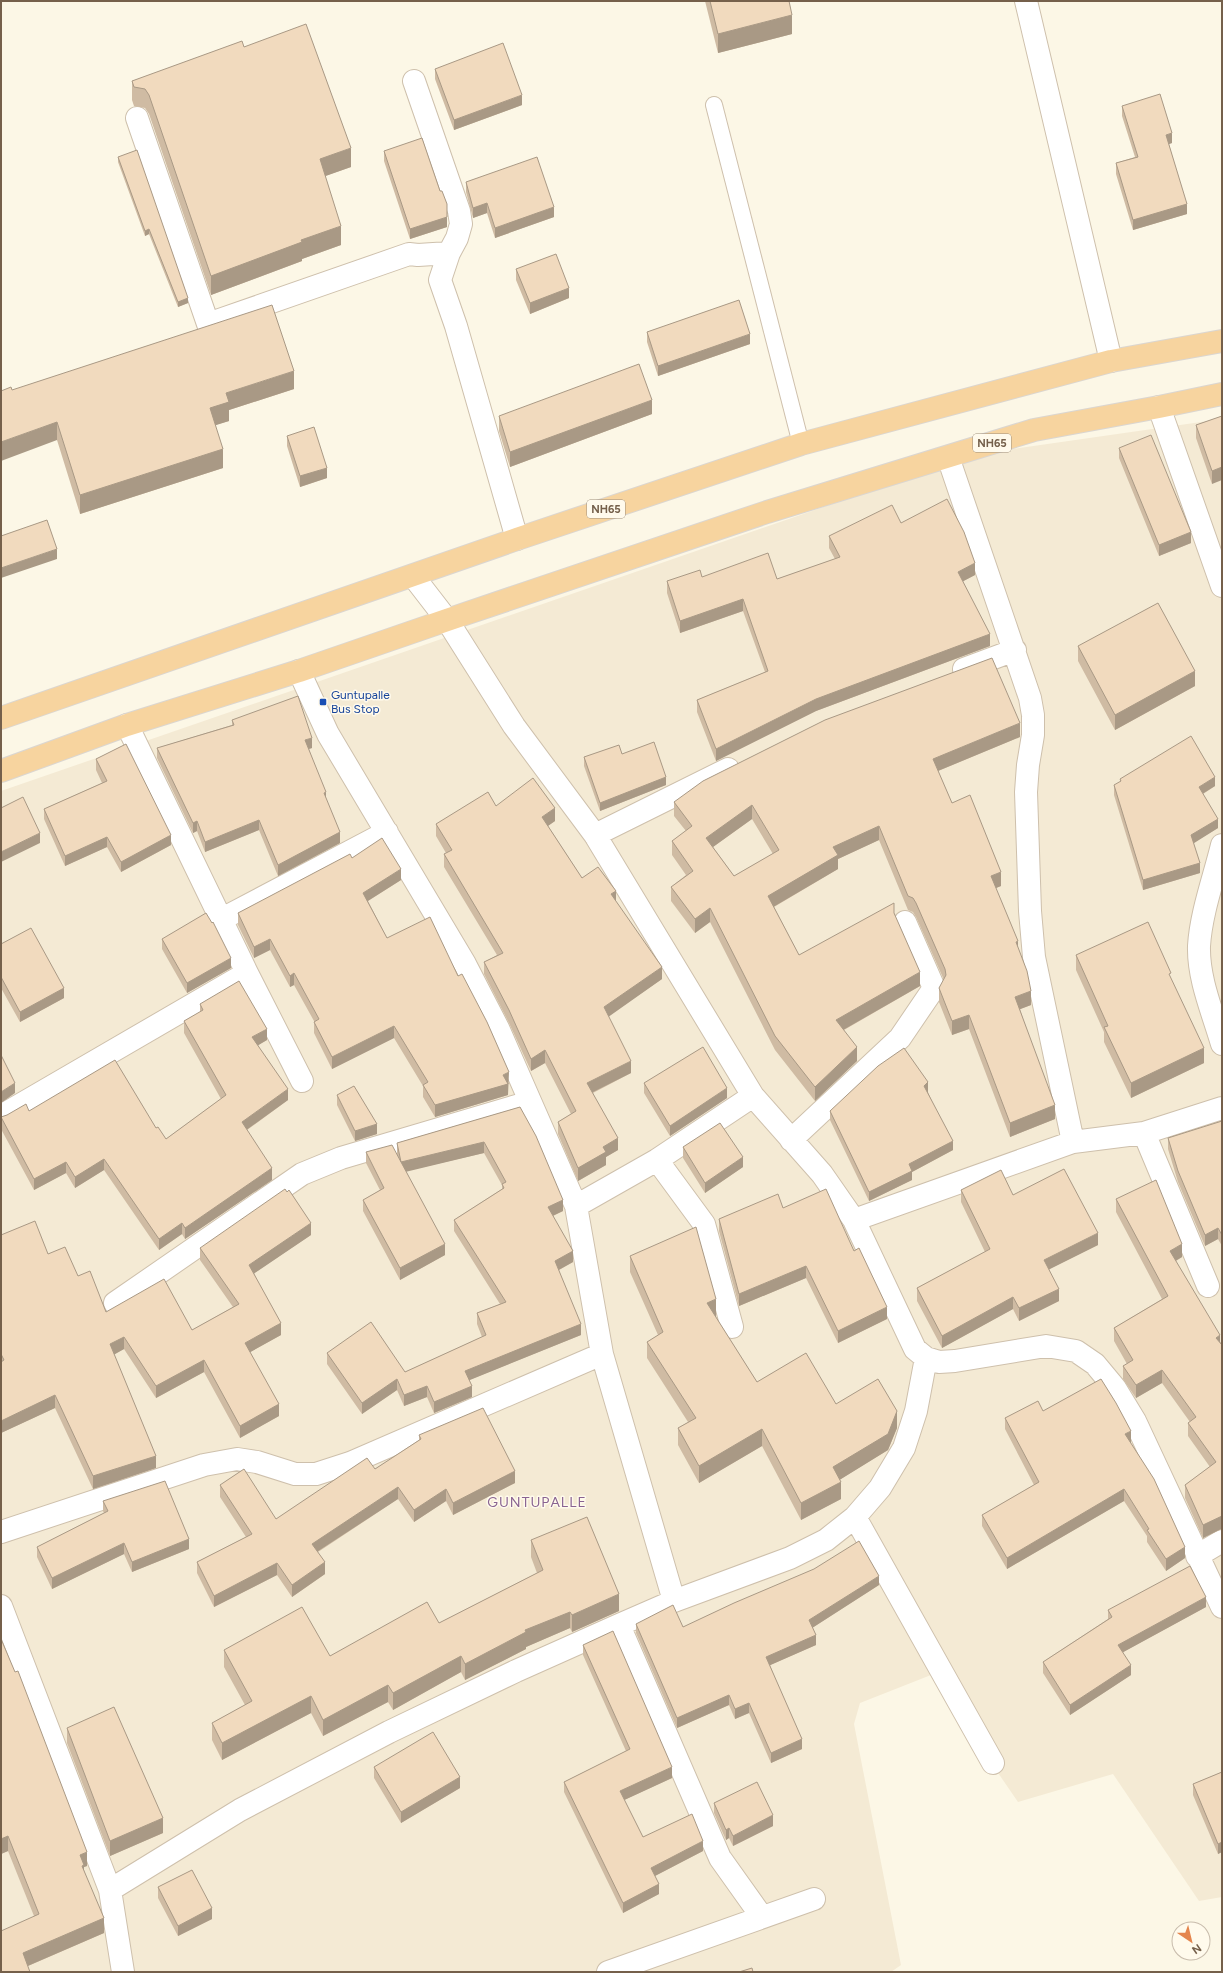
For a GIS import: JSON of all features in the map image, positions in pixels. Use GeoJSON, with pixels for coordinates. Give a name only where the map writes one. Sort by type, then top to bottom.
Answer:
{"type":"FeatureCollection","features":[{"type":"Feature","properties":{"kind":"highway","name":"NH65"},"geometry":{"type":"LineString","coordinates":[[1,718],[517,539],[801,444],[1111,361],[1222,341]]}},
{"type":"Feature","properties":{"kind":"highway","name":"NH65"},"geometry":{"type":"LineString","coordinates":[[1,771],[127,725],[299,671],[768,512],[1034,430],[1222,394]]}},
{"type":"Feature","properties":{"kind":"street"},"geometry":{"type":"LineString","coordinates":[[1026,1],[1111,361]]}},
{"type":"Feature","properties":{"kind":"street"},"geometry":{"type":"LineString","coordinates":[[414,81],[459,211],[461,224],[440,280],[456,326],[517,539]]}},
{"type":"Feature","properties":{"kind":"street"},"geometry":{"type":"LineString","coordinates":[[137,118],[208,324],[409,254],[418,255],[449,253]]}},
{"type":"Feature","properties":{"kind":"street"},"geometry":{"type":"LineString","coordinates":[[1159,407],[1222,586]]}},
{"type":"Feature","properties":{"kind":"street"},"geometry":{"type":"LineString","coordinates":[[948,457],[1015,650],[1030,698],[1033,715],[1033,735],[1028,764],[1026,792],[1030,911],[1034,956],[1073,1142]]}},
{"type":"Feature","properties":{"kind":"street"},"geometry":{"type":"LineString","coordinates":[[413,576],[447,620],[514,726],[595,835],[753,1096],[822,1174],[854,1220],[915,1349],[926,1358],[938,1362],[955,1362],[1046,1346],[1076,1351],[1095,1364],[1115,1388],[1135,1422],[1222,1607]]}},
{"type":"Feature","properties":{"kind":"street"},"geometry":{"type":"LineString","coordinates":[[943,677],[1015,650]]}},
{"type":"Feature","properties":{"kind":"street"},"geometry":{"type":"LineString","coordinates":[[299,671],[328,734],[465,964],[498,1028],[576,1206],[602,1354],[674,1601]]}},
{"type":"Feature","properties":{"kind":"street"},"geometry":{"type":"LineString","coordinates":[[127,725],[247,973],[302,1081]]}},
{"type":"Feature","properties":{"kind":"street"},"geometry":{"type":"LineString","coordinates":[[595,835],[743,762]]}},
{"type":"Feature","properties":{"kind":"street"},"geometry":{"type":"LineString","coordinates":[[222,919],[387,832]]}},
{"type":"Feature","properties":{"kind":"street"},"geometry":{"type":"LineString","coordinates":[[1222,845],[1202,924],[1199,947],[1202,976],[1222,1044]]}},
{"type":"Feature","properties":{"kind":"street"},"geometry":{"type":"LineString","coordinates":[[791,1140],[900,1038],[934,988],[905,922]]}},
{"type":"Feature","properties":{"kind":"street"},"geometry":{"type":"LineString","coordinates":[[1,1116],[247,973]]}},
{"type":"Feature","properties":{"kind":"street"},"geometry":{"type":"LineString","coordinates":[[576,1206],[657,1160],[753,1096]]}},
{"type":"Feature","properties":{"kind":"street"},"geometry":{"type":"LineString","coordinates":[[115,1303],[302,1174],[340,1158],[530,1102]]}},
{"type":"Feature","properties":{"kind":"street"},"geometry":{"type":"LineString","coordinates":[[854,1220],[1073,1142],[1144,1133],[1222,1108]]}},
{"type":"Feature","properties":{"kind":"street"},"geometry":{"type":"LineString","coordinates":[[1144,1133],[1208,1286]]}},
{"type":"Feature","properties":{"kind":"street"},"geometry":{"type":"LineString","coordinates":[[657,1160],[704,1224],[732,1327]]}},
{"type":"Feature","properties":{"kind":"street"},"geometry":{"type":"LineString","coordinates":[[1,1532],[204,1465],[237,1459],[257,1462],[295,1474],[316,1474],[350,1463],[602,1354]]}},
{"type":"Feature","properties":{"kind":"street"},"geometry":{"type":"LineString","coordinates":[[110,1890],[240,1810],[375,1739],[516,1670],[674,1601],[790,1558],[826,1540],[855,1517],[880,1488],[904,1448],[916,1411],[926,1358]]}},
{"type":"Feature","properties":{"kind":"street"},"geometry":{"type":"LineString","coordinates":[[855,1517],[993,1763]]}},
{"type":"Feature","properties":{"kind":"street"},"geometry":{"type":"LineString","coordinates":[[1197,1556],[1222,1541]]}},
{"type":"Feature","properties":{"kind":"street"},"geometry":{"type":"LineString","coordinates":[[1,1606],[110,1890],[123,1972]]}},
{"type":"Feature","properties":{"kind":"street"},"geometry":{"type":"LineString","coordinates":[[619,1625],[720,1858],[762,1917]]}},
{"type":"Feature","properties":{"kind":"street"},"geometry":{"type":"LineString","coordinates":[[608,1972],[814,1899]]}},
{"type":"Feature","properties":{"kind":"lane"},"geometry":{"type":"LineString","coordinates":[[714,105],[801,444]]}},
{"type":"Feature","properties":{"kind":"shaded area"},"geometry":{"type":"Polygon","coordinates":[[[1222,419],[1222,1897],[1199,1901],[1113,1774],[1018,1802],[931,1675],[860,1703],[854,1724],[901,1965],[891,1972],[1,1972],[1,791],[977,454],[1222,419]]]}},
{"type":"Feature","properties":{"kind":"building"},"geometry":{"type":"Polygon","coordinates":[[[710,1],[789,1],[792,15],[718,34],[710,1]]]}},
{"type":"Feature","properties":{"kind":"building"},"geometry":{"type":"Polygon","coordinates":[[[306,24],[351,148],[320,159],[341,226],[301,240],[302,242],[211,276],[149,95],[145,89],[134,87],[132,81],[242,41],[244,47],[306,24]]]}},
{"type":"Feature","properties":{"kind":"building"},"geometry":{"type":"Polygon","coordinates":[[[503,43],[522,95],[454,120],[435,69],[503,43]]]}},
{"type":"Feature","properties":{"kind":"building"},"geometry":{"type":"Polygon","coordinates":[[[1160,94],[1172,133],[1166,135],[1187,204],[1133,220],[1116,163],[1138,157],[1122,106],[1160,94]]]}},
{"type":"Feature","properties":{"kind":"building"},"geometry":{"type":"Polygon","coordinates":[[[422,138],[440,191],[442,191],[447,204],[447,217],[410,229],[384,151],[422,138]]]}},
{"type":"Feature","properties":{"kind":"building"},"geometry":{"type":"Polygon","coordinates":[[[137,150],[188,298],[178,302],[149,229],[145,231],[118,157],[137,150]]]}},
{"type":"Feature","properties":{"kind":"building"},"geometry":{"type":"Polygon","coordinates":[[[537,157],[554,207],[495,228],[487,203],[473,208],[466,182],[537,157]]]}},
{"type":"Feature","properties":{"kind":"building"},"geometry":{"type":"Polygon","coordinates":[[[556,254],[569,288],[530,303],[516,269],[556,254]]]}},
{"type":"Feature","properties":{"kind":"building"},"geometry":{"type":"Polygon","coordinates":[[[739,300],[750,334],[658,366],[647,332],[739,300]]]}},
{"type":"Feature","properties":{"kind":"building"},"geometry":{"type":"Polygon","coordinates":[[[272,305],[294,371],[226,393],[229,402],[210,408],[223,449],[80,495],[57,422],[1,442],[1,391],[11,387],[12,390],[272,305]]]}},
{"type":"Feature","properties":{"kind":"building"},"geometry":{"type":"Polygon","coordinates":[[[639,364],[652,400],[510,452],[499,416],[639,364]]]}},
{"type":"Feature","properties":{"kind":"building"},"geometry":{"type":"Polygon","coordinates":[[[1222,416],[1222,467],[1212,471],[1196,425],[1222,416]]]}},
{"type":"Feature","properties":{"kind":"building"},"geometry":{"type":"Polygon","coordinates":[[[314,427],[327,468],[300,476],[287,436],[314,427]]]}},
{"type":"Feature","properties":{"kind":"building"},"geometry":{"type":"Polygon","coordinates":[[[1151,435],[1191,532],[1159,545],[1119,448],[1151,435]]]}},
{"type":"Feature","properties":{"kind":"building"},"geometry":{"type":"Polygon","coordinates":[[[947,499],[964,532],[975,563],[958,572],[990,634],[816,699],[716,749],[697,700],[768,671],[743,599],[680,621],[667,581],[700,570],[702,577],[768,553],[777,579],[840,557],[829,536],[892,505],[901,523],[947,499]]]}},
{"type":"Feature","properties":{"kind":"building"},"geometry":{"type":"Polygon","coordinates":[[[47,520],[57,549],[1,568],[1,536],[47,520]]]}},
{"type":"Feature","properties":{"kind":"building"},"geometry":{"type":"Polygon","coordinates":[[[1158,603],[1195,671],[1115,715],[1078,646],[1158,603]]]}},
{"type":"Feature","properties":{"kind":"building"},"geometry":{"type":"Polygon","coordinates":[[[992,658],[1020,723],[933,759],[952,803],[970,795],[1001,872],[991,876],[1018,941],[1016,942],[1027,971],[1031,991],[1015,997],[1055,1105],[1010,1123],[969,1015],[952,1021],[939,988],[946,975],[945,969],[916,903],[913,898],[908,896],[879,826],[833,847],[838,855],[768,896],[799,955],[894,903],[894,913],[920,972],[836,1020],[857,1047],[815,1087],[775,1036],[710,908],[695,919],[671,887],[693,871],[672,841],[692,826],[674,802],[703,781],[825,720],[992,658]],[[752,805],[706,838],[734,876],[779,850],[752,805]]]}},
{"type":"Feature","properties":{"kind":"building"},"geometry":{"type":"Polygon","coordinates":[[[298,696],[312,738],[305,740],[340,832],[278,865],[259,820],[205,842],[197,821],[193,823],[157,748],[234,725],[232,720],[298,696]]]}},
{"type":"Feature","properties":{"kind":"building"},"geometry":{"type":"Polygon","coordinates":[[[1191,736],[1215,777],[1199,787],[1218,819],[1191,835],[1200,863],[1143,880],[1114,785],[1121,781],[1120,779],[1191,736]]]}},
{"type":"Feature","properties":{"kind":"building"},"geometry":{"type":"Polygon","coordinates":[[[654,742],[666,777],[600,803],[584,757],[619,745],[622,754],[654,742]]]}},
{"type":"Feature","properties":{"kind":"building"},"geometry":{"type":"Polygon","coordinates":[[[126,744],[171,835],[121,862],[107,837],[65,856],[44,809],[107,781],[96,759],[126,744]]]}},
{"type":"Feature","properties":{"kind":"building"},"geometry":{"type":"Polygon","coordinates":[[[533,778],[555,808],[542,817],[582,878],[598,867],[616,891],[611,894],[662,967],[604,1007],[631,1061],[587,1083],[618,1138],[603,1147],[606,1152],[578,1168],[558,1122],[576,1111],[545,1050],[531,1059],[509,1010],[484,962],[503,953],[444,854],[452,850],[436,824],[488,792],[496,806],[533,778]]]}},
{"type":"Feature","properties":{"kind":"building"},"geometry":{"type":"Polygon","coordinates":[[[23,797],[40,833],[1,852],[1,808],[23,797]]]}},
{"type":"Feature","properties":{"kind":"building"},"geometry":{"type":"Polygon","coordinates":[[[382,838],[401,869],[363,893],[387,938],[430,917],[458,976],[462,974],[487,1022],[509,1072],[503,1075],[508,1084],[435,1105],[423,1085],[428,1082],[394,1026],[332,1057],[314,1022],[319,1019],[294,973],[290,976],[270,939],[254,947],[238,913],[350,854],[352,858],[382,838]]]}},
{"type":"Feature","properties":{"kind":"building"},"geometry":{"type":"Polygon","coordinates":[[[206,913],[212,923],[213,922],[231,958],[187,983],[162,939],[206,913]]]}},
{"type":"Feature","properties":{"kind":"building"},"geometry":{"type":"Polygon","coordinates":[[[1148,922],[1171,973],[1169,974],[1204,1048],[1131,1083],[1104,1027],[1108,1026],[1076,955],[1148,922]]]}},
{"type":"Feature","properties":{"kind":"building"},"geometry":{"type":"Polygon","coordinates":[[[31,928],[64,988],[20,1012],[1,977],[1,944],[31,928]]]}},
{"type":"Feature","properties":{"kind":"building"},"geometry":{"type":"Polygon","coordinates":[[[239,981],[267,1029],[252,1037],[288,1089],[242,1122],[272,1168],[185,1228],[182,1223],[159,1239],[104,1159],[75,1177],[66,1162],[34,1179],[1,1117],[26,1104],[29,1111],[115,1060],[156,1128],[158,1127],[166,1139],[226,1095],[184,1021],[203,1010],[200,1004],[239,981]]]}},
{"type":"Feature","properties":{"kind":"building"},"geometry":{"type":"Polygon","coordinates":[[[703,1047],[727,1088],[670,1126],[644,1083],[703,1047]]]}},
{"type":"Feature","properties":{"kind":"building"},"geometry":{"type":"Polygon","coordinates":[[[904,1048],[928,1082],[924,1086],[953,1141],[909,1164],[912,1171],[869,1192],[830,1111],[878,1066],[904,1048]]]}},
{"type":"Feature","properties":{"kind":"building"},"geometry":{"type":"Polygon","coordinates":[[[1,1055],[15,1083],[1,1092],[1,1055]]]}},
{"type":"Feature","properties":{"kind":"building"},"geometry":{"type":"Polygon","coordinates":[[[354,1086],[377,1124],[355,1131],[337,1095],[354,1086]]]}},
{"type":"Feature","properties":{"kind":"building"},"geometry":{"type":"Polygon","coordinates":[[[520,1107],[536,1136],[563,1200],[548,1207],[573,1251],[555,1261],[581,1324],[465,1371],[472,1386],[434,1402],[427,1386],[404,1395],[397,1379],[362,1403],[327,1353],[371,1322],[405,1372],[486,1335],[477,1313],[506,1302],[454,1220],[504,1188],[502,1184],[506,1182],[484,1142],[401,1162],[397,1143],[520,1107]]]}},
{"type":"Feature","properties":{"kind":"building"},"geometry":{"type":"Polygon","coordinates":[[[1222,1121],[1222,1235],[1218,1228],[1205,1235],[1178,1171],[1168,1138],[1222,1121]]]}},
{"type":"Feature","properties":{"kind":"building"},"geometry":{"type":"Polygon","coordinates":[[[720,1123],[743,1157],[705,1183],[683,1147],[720,1123]]]}},
{"type":"Feature","properties":{"kind":"building"},"geometry":{"type":"Polygon","coordinates":[[[392,1145],[445,1244],[400,1268],[363,1200],[384,1188],[366,1152],[392,1145]]]}},
{"type":"Feature","properties":{"kind":"building"},"geometry":{"type":"Polygon","coordinates":[[[1064,1169],[1098,1233],[1044,1260],[1059,1289],[1019,1308],[1013,1297],[942,1336],[917,1288],[990,1249],[961,1190],[1001,1170],[1013,1195],[1064,1169]]]}},
{"type":"Feature","properties":{"kind":"building"},"geometry":{"type":"Polygon","coordinates":[[[1156,1180],[1182,1244],[1170,1251],[1220,1335],[1216,1338],[1222,1345],[1222,1516],[1203,1525],[1185,1485],[1216,1462],[1188,1423],[1196,1417],[1162,1370],[1136,1385],[1123,1366],[1133,1360],[1114,1328],[1168,1296],[1116,1199],[1156,1180]]]}},
{"type":"Feature","properties":{"kind":"building"},"geometry":{"type":"Polygon","coordinates":[[[285,1189],[287,1192],[289,1190],[311,1223],[249,1265],[281,1323],[245,1343],[279,1404],[240,1426],[204,1360],[156,1386],[124,1337],[110,1344],[156,1456],[93,1476],[55,1395],[1,1421],[1,1362],[4,1360],[1,1354],[1,1235],[35,1221],[48,1254],[65,1247],[78,1276],[90,1271],[106,1312],[164,1279],[192,1330],[239,1304],[200,1248],[285,1189]]]}},
{"type":"Feature","properties":{"kind":"building"},"geometry":{"type":"Polygon","coordinates":[[[826,1189],[854,1251],[859,1248],[887,1307],[838,1331],[806,1266],[739,1294],[719,1219],[778,1194],[783,1208],[826,1189]]]}},
{"type":"Feature","properties":{"kind":"building"},"geometry":{"type":"Polygon","coordinates":[[[696,1227],[716,1299],[707,1303],[757,1382],[806,1353],[836,1404],[878,1379],[897,1411],[888,1434],[833,1467],[841,1482],[801,1503],[762,1429],[699,1466],[678,1428],[696,1418],[647,1342],[663,1332],[630,1256],[696,1227]]]}},
{"type":"Feature","properties":{"kind":"building"},"geometry":{"type":"Polygon","coordinates":[[[1101,1379],[1131,1431],[1125,1434],[1154,1479],[1185,1547],[1166,1559],[1147,1530],[1149,1529],[1124,1489],[1007,1558],[982,1515],[1039,1482],[1005,1418],[1038,1401],[1043,1411],[1101,1379]]]}},
{"type":"Feature","properties":{"kind":"building"},"geometry":{"type":"Polygon","coordinates":[[[483,1408],[515,1471],[453,1503],[446,1489],[414,1510],[398,1487],[312,1544],[325,1562],[292,1585],[277,1563],[214,1596],[197,1562],[252,1534],[220,1485],[244,1469],[276,1519],[367,1458],[375,1469],[421,1439],[419,1435],[483,1408]]]}},
{"type":"Feature","properties":{"kind":"building"},"geometry":{"type":"Polygon","coordinates":[[[165,1481],[189,1539],[132,1562],[124,1543],[52,1578],[37,1547],[108,1511],[103,1501],[165,1481]]]}},
{"type":"Feature","properties":{"kind":"building"},"geometry":{"type":"Polygon","coordinates":[[[587,1517],[619,1594],[572,1615],[570,1612],[525,1630],[526,1632],[465,1664],[461,1656],[393,1693],[388,1685],[323,1720],[311,1696],[222,1743],[212,1723],[252,1701],[224,1650],[302,1607],[330,1656],[427,1602],[439,1623],[543,1570],[531,1540],[587,1517]]]}},
{"type":"Feature","properties":{"kind":"building"},"geometry":{"type":"Polygon","coordinates":[[[859,1541],[879,1576],[809,1620],[816,1635],[766,1657],[802,1739],[771,1753],[749,1703],[735,1709],[729,1695],[677,1718],[636,1624],[673,1605],[683,1627],[734,1603],[814,1569],[859,1541]]]}},
{"type":"Feature","properties":{"kind":"building"},"geometry":{"type":"Polygon","coordinates":[[[1190,1566],[1206,1597],[1118,1645],[1131,1665],[1070,1705],[1043,1662],[1112,1617],[1108,1610],[1190,1566]]]}},
{"type":"Feature","properties":{"kind":"building"},"geometry":{"type":"Polygon","coordinates":[[[613,1631],[672,1767],[620,1791],[643,1837],[692,1814],[703,1841],[651,1868],[659,1884],[623,1903],[564,1782],[630,1749],[583,1645],[613,1631]]]}},
{"type":"Feature","properties":{"kind":"building"},"geometry":{"type":"Polygon","coordinates":[[[1,1639],[15,1672],[18,1671],[87,1852],[80,1855],[84,1865],[82,1866],[104,1918],[23,1953],[30,1972],[1,1972],[1,1931],[39,1914],[8,1836],[1,1839],[1,1639]]]}},
{"type":"Feature","properties":{"kind":"building"},"geometry":{"type":"Polygon","coordinates":[[[114,1707],[163,1818],[110,1841],[67,1728],[114,1707]]]}},
{"type":"Feature","properties":{"kind":"building"},"geometry":{"type":"Polygon","coordinates":[[[433,1732],[460,1777],[401,1812],[374,1767],[433,1732]]]}},
{"type":"Feature","properties":{"kind":"building"},"geometry":{"type":"Polygon","coordinates":[[[1222,1772],[1222,1842],[1218,1844],[1193,1784],[1222,1772]]]}},
{"type":"Feature","properties":{"kind":"building"},"geometry":{"type":"Polygon","coordinates":[[[757,1782],[773,1815],[733,1836],[729,1828],[726,1830],[714,1803],[757,1782]]]}},
{"type":"Feature","properties":{"kind":"building"},"geometry":{"type":"Polygon","coordinates":[[[192,1870],[212,1908],[178,1926],[158,1887],[192,1870]]]}},
{"type":"Feature","properties":{"kind":"building"},"geometry":{"type":"Polygon","coordinates":[[[752,1968],[753,1972],[739,1972],[752,1968]]]}},
{"type":"Feature","properties":{"kind":"place","name":"Guntupalle Bus Stop"},"geometry":{"type":"Point","coordinates":[323,702]}},
{"type":"Feature","properties":{"kind":"district","name":"GUNTUPALLE"},"geometry":{"type":"Point","coordinates":[537,1502]}}]}
